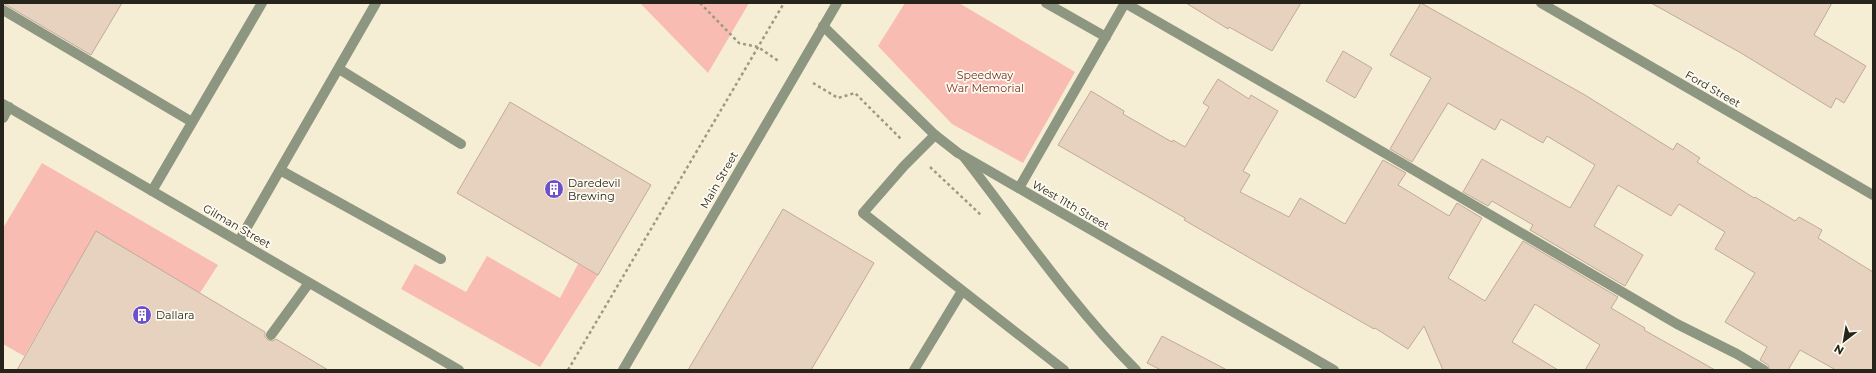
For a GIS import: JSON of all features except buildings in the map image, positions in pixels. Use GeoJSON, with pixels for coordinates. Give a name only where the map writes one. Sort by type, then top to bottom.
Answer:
{"type":"FeatureCollection","features":[{"type":"Feature","properties":{"kind":"street"},"geometry":{"type":"LineString","coordinates":[[152,191],[262,3]]}},
{"type":"Feature","properties":{"kind":"street"},"geometry":{"type":"LineString","coordinates":[[239,241],[376,3]]}},
{"type":"Feature","properties":{"kind":"street","name":"Main Street"},"geometry":{"type":"LineString","coordinates":[[623,370],[837,3]]}},
{"type":"Feature","properties":{"kind":"street"},"geometry":{"type":"LineString","coordinates":[[1046,3],[1106,37]]}},
{"type":"Feature","properties":{"kind":"street"},"geometry":{"type":"LineString","coordinates":[[1019,188],[1125,3],[1323,116],[1677,324],[1737,354],[1764,370]]}},
{"type":"Feature","properties":{"kind":"street","name":"Ford Street"},"geometry":{"type":"LineString","coordinates":[[1541,3],[1873,195]]}},
{"type":"Feature","properties":{"kind":"street"},"geometry":{"type":"LineString","coordinates":[[3,10],[192,122]]}},
{"type":"Feature","properties":{"kind":"street","name":"West 11th Street"},"geometry":{"type":"LineString","coordinates":[[823,26],[935,136],[964,157],[1334,370]]}},
{"type":"Feature","properties":{"kind":"street"},"geometry":{"type":"LineString","coordinates":[[339,69],[461,144]]}},
{"type":"Feature","properties":{"kind":"street"},"geometry":{"type":"LineString","coordinates":[[3,118],[6,105]]}},
{"type":"Feature","properties":{"kind":"street","name":"Gilman Street"},"geometry":{"type":"LineString","coordinates":[[6,105],[458,370]]}},
{"type":"Feature","properties":{"kind":"street"},"geometry":{"type":"LineString","coordinates":[[935,136],[904,166],[863,213],[1064,370]]}},
{"type":"Feature","properties":{"kind":"street"},"geometry":{"type":"LineString","coordinates":[[964,157],[1085,313],[1111,345],[1136,370]]}},
{"type":"Feature","properties":{"kind":"street"},"geometry":{"type":"LineString","coordinates":[[280,170],[441,259]]}},
{"type":"Feature","properties":{"kind":"street"},"geometry":{"type":"LineString","coordinates":[[271,336],[309,283]]}},
{"type":"Feature","properties":{"kind":"street"},"geometry":{"type":"LineString","coordinates":[[914,370],[962,291]]}},
{"type":"Feature","properties":{"kind":"path"},"geometry":{"type":"LineString","coordinates":[[568,370],[784,3]]}},
{"type":"Feature","properties":{"kind":"green space"},"geometry":{"type":"Polygon","coordinates":[[[640,3],[749,3],[708,73],[640,3]]]}},
{"type":"Feature","properties":{"kind":"green space","name":"Speedway War Memorial"},"geometry":{"type":"Polygon","coordinates":[[[905,3],[959,3],[1075,72],[1023,163],[952,124],[878,46],[905,3]]]}},
{"type":"Feature","properties":{"kind":"green space"},"geometry":{"type":"Polygon","coordinates":[[[42,163],[218,265],[200,293],[96,232],[24,356],[3,344],[3,228],[42,163]]]}},
{"type":"Feature","properties":{"kind":"green space"},"geometry":{"type":"Polygon","coordinates":[[[487,256],[560,298],[578,264],[598,275],[540,367],[401,289],[415,264],[466,292],[487,256]]]}},
{"type":"Feature","properties":{"kind":"place","name":"Daredevil Brewing"},"geometry":{"type":"Point","coordinates":[554,189]}},
{"type":"Feature","properties":{"kind":"place","name":"Dallara"},"geometry":{"type":"Point","coordinates":[142,315]}}]}
